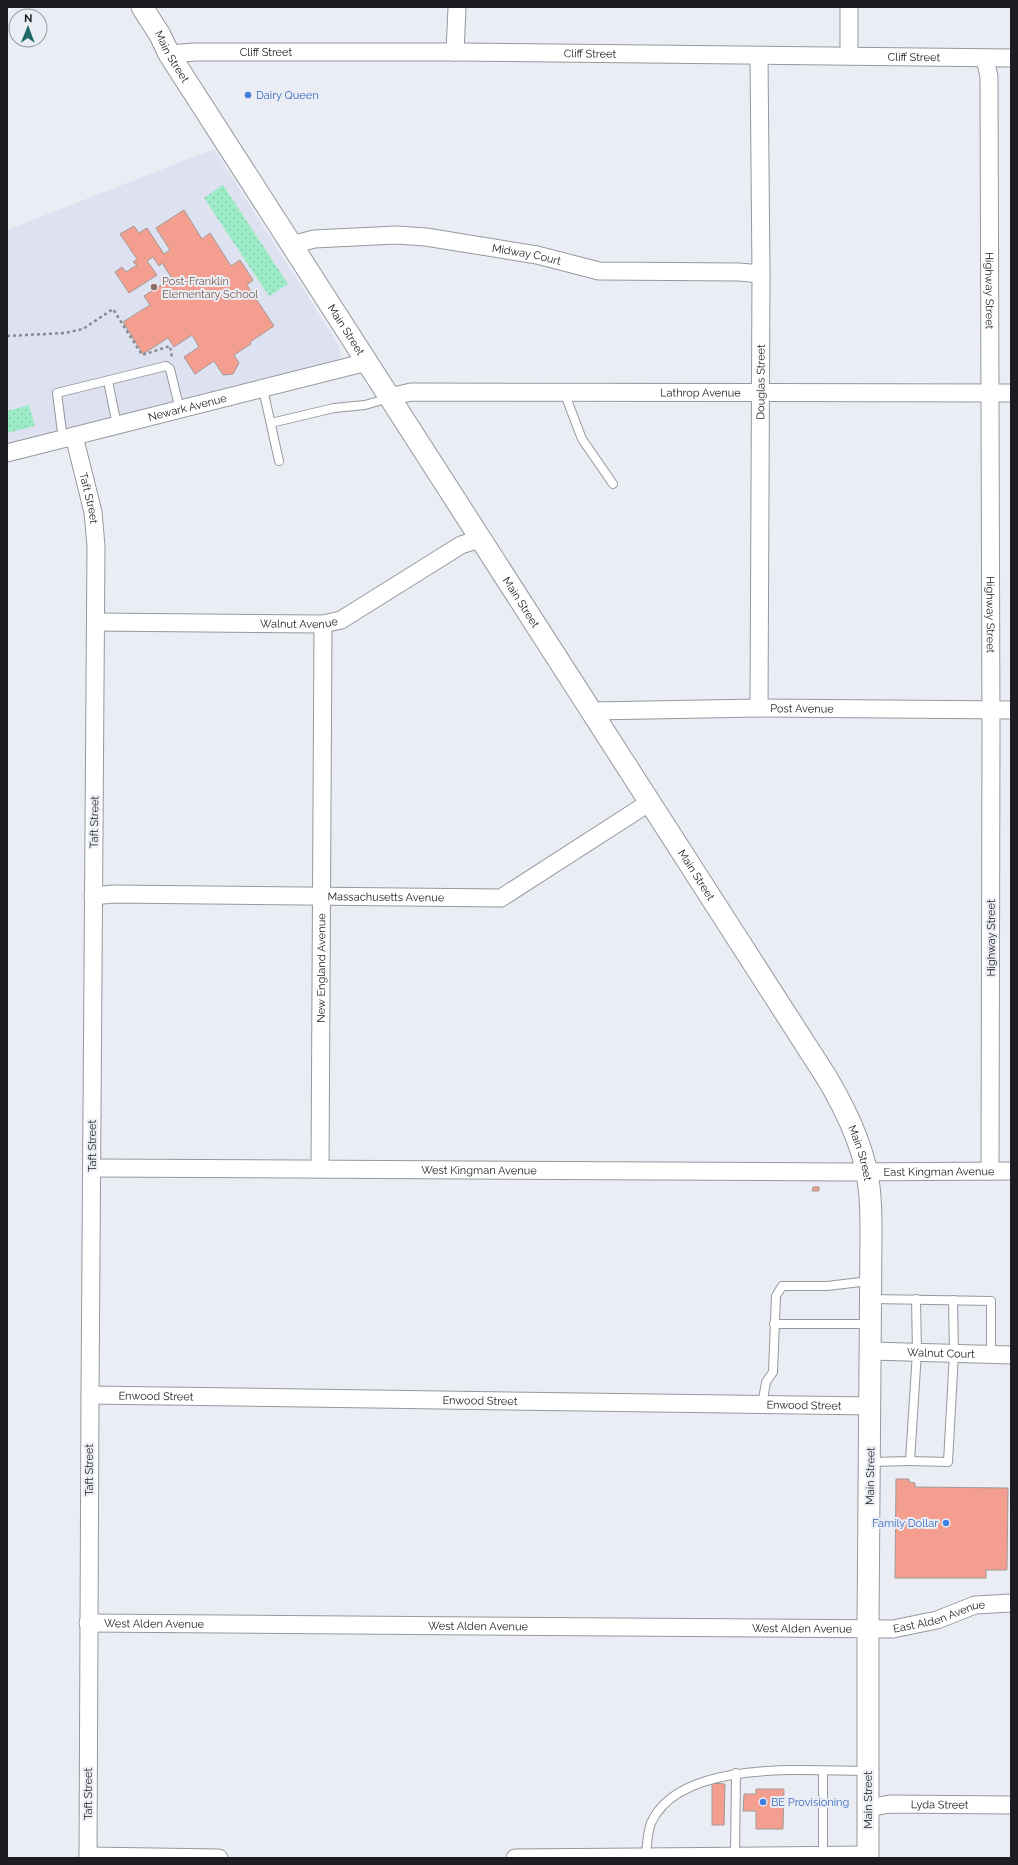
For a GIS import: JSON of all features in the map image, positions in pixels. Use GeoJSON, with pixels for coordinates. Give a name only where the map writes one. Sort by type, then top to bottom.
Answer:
{"type":"FeatureCollection","features":[{"type":"Feature","properties":{"kind":"street","name":"Main Street"},"geometry":{"type":"LineString","coordinates":[[142,7],[160,35],[169,54],[390,397],[479,539],[593,711],[840,1100],[861,1152],[866,1171],[870,1201],[872,1289],[868,1627],[868,1856]]}},
{"type":"Feature","properties":{"kind":"street"},"geometry":{"type":"LineString","coordinates":[[455,52],[457,7]]}},
{"type":"Feature","properties":{"kind":"street"},"geometry":{"type":"LineString","coordinates":[[849,7],[849,56]]}},
{"type":"Feature","properties":{"kind":"street","name":"Cliff Street"},"geometry":{"type":"LineString","coordinates":[[169,54],[195,52],[455,52],[1011,58]]}},
{"type":"Feature","properties":{"kind":"street","name":"Douglas Street"},"geometry":{"type":"LineString","coordinates":[[759,708],[759,392],[761,274],[760,56]]}},
{"type":"Feature","properties":{"kind":"street","name":"Highway Street"},"geometry":{"type":"LineString","coordinates":[[985,58],[989,77],[991,710],[990,1171]]}},
{"type":"Feature","properties":{"kind":"street","name":"Midway Court"},"geometry":{"type":"LineString","coordinates":[[292,245],[314,239],[396,235],[426,237],[537,255],[599,271],[739,272],[761,274]]}},
{"type":"Feature","properties":{"kind":"street","name":"Newark Avenue"},"geometry":{"type":"LineString","coordinates":[[7,453],[367,362]]}},
{"type":"Feature","properties":{"kind":"street","name":"Lathrop Avenue"},"geometry":{"type":"LineString","coordinates":[[390,397],[411,392],[1011,393]]}},
{"type":"Feature","properties":{"kind":"street","name":"Taft Street"},"geometry":{"type":"LineString","coordinates":[[69,438],[94,512],[96,546],[88,1623],[88,1857]]}},
{"type":"Feature","properties":{"kind":"street","name":"Walnut Avenue"},"geometry":{"type":"LineString","coordinates":[[96,622],[323,624],[341,620],[461,545],[479,539]]}},
{"type":"Feature","properties":{"kind":"street","name":"New England Avenue"},"geometry":{"type":"LineString","coordinates":[[320,1169],[323,624]]}},
{"type":"Feature","properties":{"kind":"street","name":"Post Avenue"},"geometry":{"type":"LineString","coordinates":[[593,711],[759,708],[1011,710]]}},
{"type":"Feature","properties":{"kind":"street","name":"Massachusetts Avenue"},"geometry":{"type":"LineString","coordinates":[[93,896],[501,898],[650,802]]}},
{"type":"Feature","properties":{"kind":"street","name":"West Kingman Avenue"},"geometry":{"type":"LineString","coordinates":[[92,1168],[866,1171]]}},
{"type":"Feature","properties":{"kind":"street","name":"East Kingman Avenue"},"geometry":{"type":"LineString","coordinates":[[866,1171],[1011,1171]]}},
{"type":"Feature","properties":{"kind":"street","name":"Walnut Court"},"geometry":{"type":"LineString","coordinates":[[871,1351],[1011,1355]]}},
{"type":"Feature","properties":{"kind":"street","name":"Enwood Street"},"geometry":{"type":"LineString","coordinates":[[90,1395],[871,1406]]}},
{"type":"Feature","properties":{"kind":"street","name":"East Alden Avenue"},"geometry":{"type":"LineString","coordinates":[[868,1627],[893,1629],[937,1620],[975,1605],[1011,1603]]}},
{"type":"Feature","properties":{"kind":"street","name":"West Alden Avenue"},"geometry":{"type":"LineString","coordinates":[[88,1623],[868,1627]]}},
{"type":"Feature","properties":{"kind":"street","name":"Lyda Street"},"geometry":{"type":"LineString","coordinates":[[868,1808],[890,1804],[1011,1805]]}},
{"type":"Feature","properties":{"kind":"street"},"geometry":{"type":"LineString","coordinates":[[515,1858],[735,1855],[868,1856]]}},
{"type":"Feature","properties":{"kind":"street"},"geometry":{"type":"LineString","coordinates":[[88,1857],[219,1858]]}},
{"type":"Feature","properties":{"kind":"lane"},"geometry":{"type":"LineString","coordinates":[[69,438],[58,393],[169,367],[180,410]]}},
{"type":"Feature","properties":{"kind":"lane"},"geometry":{"type":"LineString","coordinates":[[108,381],[117,426]]}},
{"type":"Feature","properties":{"kind":"lane"},"geometry":{"type":"LineString","coordinates":[[263,389],[279,461]]}},
{"type":"Feature","properties":{"kind":"lane"},"geometry":{"type":"LineString","coordinates":[[564,392],[582,439],[614,484]]}},
{"type":"Feature","properties":{"kind":"lane"},"geometry":{"type":"LineString","coordinates":[[271,423],[334,408],[365,405],[390,397]]}},
{"type":"Feature","properties":{"kind":"lane"},"geometry":{"type":"LineString","coordinates":[[762,1405],[766,1382],[774,1372],[774,1324],[776,1296],[782,1286],[827,1286],[872,1289],[916,1299],[991,1301],[991,1354]]}},
{"type":"Feature","properties":{"kind":"lane"},"geometry":{"type":"LineString","coordinates":[[910,1461],[917,1352],[916,1299]]}},
{"type":"Feature","properties":{"kind":"lane"},"geometry":{"type":"LineString","coordinates":[[871,1462],[948,1462],[954,1353],[953,1300]]}},
{"type":"Feature","properties":{"kind":"lane"},"geometry":{"type":"LineString","coordinates":[[774,1324],[871,1324]]}},
{"type":"Feature","properties":{"kind":"lane"},"geometry":{"type":"LineString","coordinates":[[823,1771],[824,1855]]}},
{"type":"Feature","properties":{"kind":"lane"},"geometry":{"type":"LineString","coordinates":[[646,1856],[651,1824],[658,1812],[671,1799],[690,1788],[717,1777],[736,1773],[869,1771]]}},
{"type":"Feature","properties":{"kind":"lane"},"geometry":{"type":"LineString","coordinates":[[735,1855],[736,1773]]}},
{"type":"Feature","properties":{"kind":"path"},"geometry":{"type":"LineString","coordinates":[[7,336],[65,333],[83,329],[113,310],[142,355],[170,346],[173,360]]}},
{"type":"Feature","properties":{"kind":"shaded area","name":"Post-Franklin Elementary School"},"geometry":{"type":"Polygon","coordinates":[[[214,149],[338,344],[341,358],[336,365],[7,448],[7,230],[214,149]]]}},
{"type":"Feature","properties":{"kind":"green space"},"geometry":{"type":"Polygon","coordinates":[[[223,185],[288,284],[269,296],[204,198],[223,185]]]}},
{"type":"Feature","properties":{"kind":"green space"},"geometry":{"type":"Polygon","coordinates":[[[29,405],[35,426],[7,433],[7,411],[29,405]]]}},
{"type":"Feature","properties":{"kind":"building"},"geometry":{"type":"Polygon","coordinates":[[[184,210],[202,239],[210,233],[231,266],[240,260],[253,280],[247,285],[274,326],[234,355],[239,363],[233,374],[223,375],[214,361],[195,374],[184,357],[199,347],[192,335],[174,347],[168,338],[143,354],[123,322],[150,305],[144,296],[172,278],[162,263],[159,266],[153,257],[147,261],[157,275],[129,293],[115,272],[122,267],[126,272],[137,265],[133,262],[137,259],[120,234],[134,226],[139,233],[147,228],[164,254],[170,250],[156,228],[184,210]]]}},
{"type":"Feature","properties":{"kind":"building"},"geometry":{"type":"Polygon","coordinates":[[[813,1187],[819,1187],[819,1191],[812,1191],[813,1187]]]}},
{"type":"Feature","properties":{"kind":"building"},"geometry":{"type":"Polygon","coordinates":[[[896,1479],[909,1479],[909,1482],[915,1483],[915,1487],[1008,1488],[1007,1570],[986,1570],[986,1578],[895,1578],[896,1479]]]}},
{"type":"Feature","properties":{"kind":"building"},"geometry":{"type":"Polygon","coordinates":[[[712,1783],[725,1784],[724,1825],[712,1825],[712,1783]]]}},
{"type":"Feature","properties":{"kind":"building","name":"BE Provisioning"},"geometry":{"type":"Polygon","coordinates":[[[756,1789],[784,1789],[783,1829],[756,1829],[756,1811],[743,1811],[744,1794],[756,1794],[756,1789]]]}},
{"type":"Feature","properties":{"kind":"place","name":"Dairy Queen"},"geometry":{"type":"Point","coordinates":[248,95]}},
{"type":"Feature","properties":{"kind":"place","name":"Post-Franklin Elementary School"},"geometry":{"type":"Point","coordinates":[154,287]}},
{"type":"Feature","properties":{"kind":"place","name":"Family Dollar"},"geometry":{"type":"Point","coordinates":[946,1523]}},
{"type":"Feature","properties":{"kind":"place","name":"BE Provisioning"},"geometry":{"type":"Point","coordinates":[763,1802]}}]}
